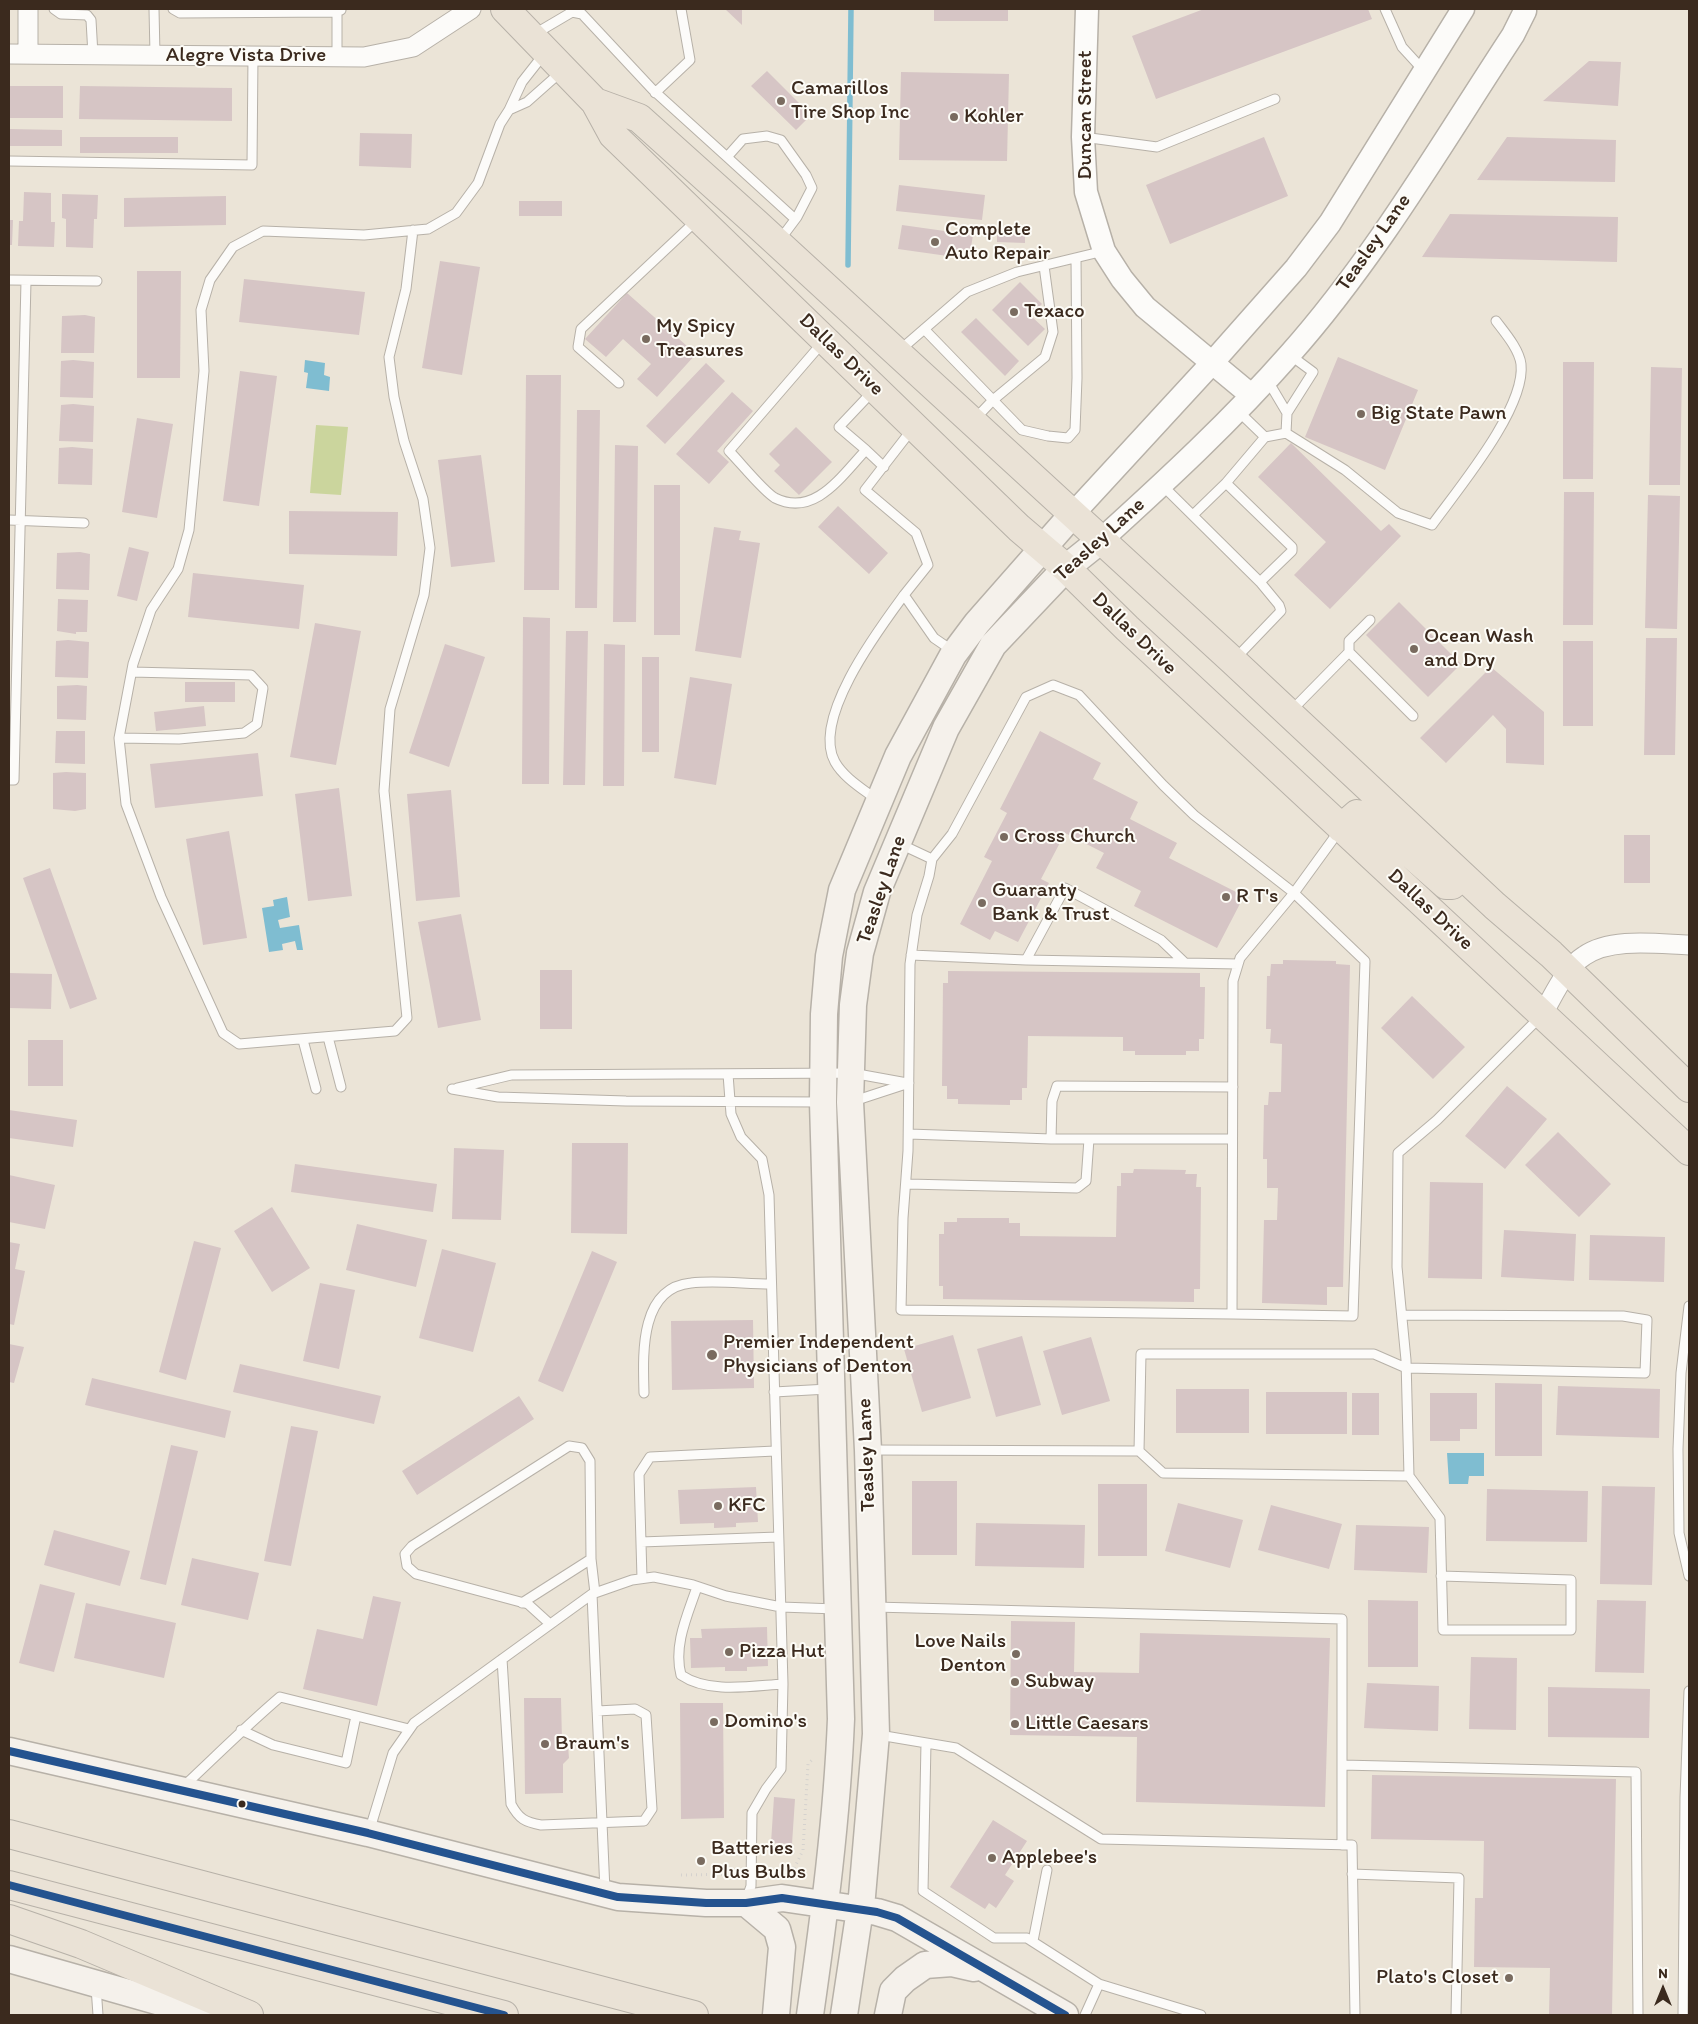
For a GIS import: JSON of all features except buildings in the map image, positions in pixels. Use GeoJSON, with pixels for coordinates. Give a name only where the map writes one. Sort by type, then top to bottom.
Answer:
{"type":"FeatureCollection","features":[{"type":"Feature","properties":{"kind":"main road","name":"Dallas Drive"},"geometry":{"type":"LineString","coordinates":[[505,9],[596,102],[613,135],[1019,528],[1066,568],[1341,828],[1689,1151]]}},
{"type":"Feature","properties":{"kind":"main road","name":"Dallas Drive"},"geometry":{"type":"LineString","coordinates":[[596,102],[639,118],[757,224],[973,421],[1072,515],[1233,660],[1474,886],[1569,971],[1689,1088]]}},
{"type":"Feature","properties":{"kind":"main road"},"geometry":{"type":"LineString","coordinates":[[732,250],[757,224]]}},
{"type":"Feature","properties":{"kind":"main road","name":"Teasley Lane"},"geometry":{"type":"LineString","coordinates":[[844,2015],[868,1842],[876,1734],[868,1450],[837,1102],[824,1074],[824,1014],[829,956],[842,890],[898,756],[955,652],[977,622],[1072,515]]}},
{"type":"Feature","properties":{"kind":"main road","name":"Teasley Lane"},"geometry":{"type":"LineString","coordinates":[[810,2015],[825,1906],[839,1766],[839,1609],[831,1389],[837,1102],[852,1073],[853,1005],[860,953],[878,892],[949,721],[993,645],[1066,568],[1101,540]]}},
{"type":"Feature","properties":{"kind":"main road"},"geometry":{"type":"LineString","coordinates":[[1341,828],[1357,814],[1369,817],[1446,885],[1474,886]]}},
{"type":"Feature","properties":{"kind":"main road"},"geometry":{"type":"LineString","coordinates":[[839,1609],[871,1607]]}},
{"type":"Feature","properties":{"kind":"main road"},"geometry":{"type":"LineString","coordinates":[[9,1751],[368,1833],[605,1894],[672,1902],[746,1902],[782,1898],[897,1918],[1065,2015]]}},
{"type":"Feature","properties":{"kind":"main road"},"geometry":{"type":"LineString","coordinates":[[9,1834],[694,2015]]}},
{"type":"Feature","properties":{"kind":"main road"},"geometry":{"type":"LineString","coordinates":[[9,1885],[504,2015]]}},
{"type":"Feature","properties":{"kind":"main road"},"geometry":{"type":"LineString","coordinates":[[746,1902],[777,1929],[782,1947],[776,2015]]}},
{"type":"Feature","properties":{"kind":"main road"},"geometry":{"type":"LineString","coordinates":[[9,1919],[81,1944],[249,2015]]}},
{"type":"Feature","properties":{"kind":"main road"},"geometry":{"type":"LineString","coordinates":[[9,1959],[206,2015]]}},
{"type":"Feature","properties":{"kind":"main road"},"geometry":{"type":"LineString","coordinates":[[888,2015],[894,1991],[905,1979],[926,1966],[952,1963],[985,1970]]}},
{"type":"Feature","properties":{"kind":"street"},"geometry":{"type":"LineString","coordinates":[[28,9],[28,54]]}},
{"type":"Feature","properties":{"kind":"street","name":"Alegre Vista Drive"},"geometry":{"type":"LineString","coordinates":[[9,54],[364,57],[413,47],[471,9]]}},
{"type":"Feature","properties":{"kind":"street","name":"Duncan Street"},"geometry":{"type":"LineString","coordinates":[[1087,9],[1083,138],[1086,192],[1104,251],[1122,279],[1145,307],[1212,363],[1244,403]]}},
{"type":"Feature","properties":{"kind":"street","name":"Teasley Lane"},"geometry":{"type":"LineString","coordinates":[[1072,515],[1212,363],[1296,268],[1330,223],[1463,9]]}},
{"type":"Feature","properties":{"kind":"street","name":"Teasley Lane"},"geometry":{"type":"LineString","coordinates":[[1101,540],[1161,485],[1244,403],[1290,354],[1378,242],[1512,35],[1525,10]]}},
{"type":"Feature","properties":{"kind":"street"},"geometry":{"type":"LineString","coordinates":[[1542,1015],[1569,971],[1584,955],[1621,943],[1689,945]]}},
{"type":"Feature","properties":{"kind":"lane"},"geometry":{"type":"LineString","coordinates":[[54,9],[61,14],[87,15],[91,20],[93,55]]}},
{"type":"Feature","properties":{"kind":"lane"},"geometry":{"type":"LineString","coordinates":[[154,9],[155,56]]}},
{"type":"Feature","properties":{"kind":"lane"},"geometry":{"type":"LineString","coordinates":[[173,9],[180,13],[338,10],[336,57]]}},
{"type":"Feature","properties":{"kind":"lane"},"geometry":{"type":"LineString","coordinates":[[656,93],[690,60],[681,9]]}},
{"type":"Feature","properties":{"kind":"lane"},"geometry":{"type":"LineString","coordinates":[[1385,9],[1402,47],[1424,71]]}},
{"type":"Feature","properties":{"kind":"lane"},"geometry":{"type":"LineString","coordinates":[[509,110],[519,107],[547,52],[572,12],[582,14],[656,93],[796,219]]}},
{"type":"Feature","properties":{"kind":"lane"},"geometry":{"type":"LineString","coordinates":[[413,230],[406,289],[389,357],[394,396],[404,441],[423,499],[430,548],[424,595],[390,710],[384,792],[407,1018],[396,1031],[239,1044],[223,1033],[161,897],[126,804],[119,738],[132,672],[151,610],[178,569],[190,530],[204,371],[201,310],[210,280],[233,248],[263,231],[364,235],[413,230],[428,229],[456,213],[478,183],[500,124],[509,110],[518,88],[547,52]]}},
{"type":"Feature","properties":{"kind":"lane"},"geometry":{"type":"LineString","coordinates":[[9,161],[252,165],[253,56]]}},
{"type":"Feature","properties":{"kind":"lane"},"geometry":{"type":"LineString","coordinates":[[1083,138],[1157,147],[1275,99]]}},
{"type":"Feature","properties":{"kind":"lane"},"geometry":{"type":"LineString","coordinates":[[726,157],[743,139],[767,136],[781,140],[806,174],[812,188],[796,219],[778,243]]}},
{"type":"Feature","properties":{"kind":"lane"},"geometry":{"type":"LineString","coordinates":[[618,383],[578,347],[580,329],[699,218]]}},
{"type":"Feature","properties":{"kind":"lane"},"geometry":{"type":"LineString","coordinates":[[898,352],[967,292],[1018,272],[1104,251]]}},
{"type":"Feature","properties":{"kind":"lane"},"geometry":{"type":"LineString","coordinates":[[924,328],[1022,430],[1068,438],[1075,430],[1076,258]]}},
{"type":"Feature","properties":{"kind":"lane"},"geometry":{"type":"LineString","coordinates":[[973,421],[993,400],[1045,357],[1052,332],[1044,266]]}},
{"type":"Feature","properties":{"kind":"lane"},"geometry":{"type":"LineString","coordinates":[[9,280],[97,280]]}},
{"type":"Feature","properties":{"kind":"lane"},"geometry":{"type":"LineString","coordinates":[[9,780],[14,780],[26,280]]}},
{"type":"Feature","properties":{"kind":"lane"},"geometry":{"type":"LineString","coordinates":[[1193,515],[1226,484],[1265,437],[1286,433],[1345,470],[1398,513],[1432,525],[1502,427],[1518,385],[1521,364],[1514,347],[1496,321]]}},
{"type":"Feature","properties":{"kind":"lane"},"geometry":{"type":"LineString","coordinates":[[825,340],[729,451],[774,497],[793,504],[814,501],[830,489],[866,450]]}},
{"type":"Feature","properties":{"kind":"lane"},"geometry":{"type":"LineString","coordinates":[[1286,433],[1287,413],[1313,372],[1290,354]]}},
{"type":"Feature","properties":{"kind":"lane"},"geometry":{"type":"LineString","coordinates":[[1266,379],[1287,413]]}},
{"type":"Feature","properties":{"kind":"lane"},"geometry":{"type":"LineString","coordinates":[[875,388],[839,427],[884,467]]}},
{"type":"Feature","properties":{"kind":"lane"},"geometry":{"type":"LineString","coordinates":[[1244,403],[1265,437]]}},
{"type":"Feature","properties":{"kind":"lane"},"geometry":{"type":"LineString","coordinates":[[880,802],[841,772],[834,760],[829,743],[833,721],[848,679],[864,650],[928,565],[916,533],[865,490],[915,426]]}},
{"type":"Feature","properties":{"kind":"lane"},"geometry":{"type":"LineString","coordinates":[[1226,484],[1292,545],[1292,550],[1260,582]]}},
{"type":"Feature","properties":{"kind":"lane"},"geometry":{"type":"LineString","coordinates":[[1161,485],[1260,582],[1279,605],[1281,611],[1233,660]]}},
{"type":"Feature","properties":{"kind":"lane"},"geometry":{"type":"LineString","coordinates":[[9,520],[84,523]]}},
{"type":"Feature","properties":{"kind":"lane"},"geometry":{"type":"LineString","coordinates":[[904,595],[934,638],[955,652]]}},
{"type":"Feature","properties":{"kind":"lane"},"geometry":{"type":"LineString","coordinates":[[1289,713],[1349,652],[1349,641],[1370,620]]}},
{"type":"Feature","properties":{"kind":"lane"},"geometry":{"type":"LineString","coordinates":[[1349,652],[1414,716]]}},
{"type":"Feature","properties":{"kind":"lane"},"geometry":{"type":"LineString","coordinates":[[119,738],[188,738],[244,732],[257,724],[263,688],[251,675],[132,672]]}},
{"type":"Feature","properties":{"kind":"lane"},"geometry":{"type":"LineString","coordinates":[[1053,686],[1079,695],[1188,809],[1294,893],[1365,961],[1354,1316],[901,1310],[903,1218],[907,1184],[909,1134],[911,954],[917,915],[929,876],[932,859],[952,834],[1026,697],[1053,686]]}},
{"type":"Feature","properties":{"kind":"lane"},"geometry":{"type":"LineString","coordinates":[[1232,1314],[1233,981],[1240,958],[1294,893],[1341,828]]}},
{"type":"Feature","properties":{"kind":"lane"},"geometry":{"type":"LineString","coordinates":[[898,842],[932,859]]}},
{"type":"Feature","properties":{"kind":"lane"},"geometry":{"type":"LineString","coordinates":[[1026,960],[1065,888],[1160,940],[1184,962]]}},
{"type":"Feature","properties":{"kind":"lane"},"geometry":{"type":"LineString","coordinates":[[911,954],[1026,960],[1238,964]]}},
{"type":"Feature","properties":{"kind":"lane"},"geometry":{"type":"LineString","coordinates":[[1441,1576],[1571,1580],[1571,1630],[1442,1630],[1441,1576],[1440,1518],[1409,1476],[1406,1368],[1397,1267],[1398,1153],[1437,1120],[1542,1015]]}},
{"type":"Feature","properties":{"kind":"lane"},"geometry":{"type":"LineString","coordinates":[[328,1037],[341,1087]]}},
{"type":"Feature","properties":{"kind":"lane"},"geometry":{"type":"LineString","coordinates":[[303,1040],[316,1089]]}},
{"type":"Feature","properties":{"kind":"lane"},"geometry":{"type":"LineString","coordinates":[[852,1073],[909,1083],[837,1102],[729,1102],[498,1097],[452,1089],[511,1075],[852,1073]]}},
{"type":"Feature","properties":{"kind":"lane"},"geometry":{"type":"LineString","coordinates":[[728,1074],[729,1102],[732,1114],[742,1137],[762,1159],[769,1195],[783,1684],[781,1769],[752,1813],[751,1886],[746,1902]]}},
{"type":"Feature","properties":{"kind":"lane"},"geometry":{"type":"LineString","coordinates":[[1051,1139],[1052,1101],[1057,1086],[1233,1087]]}},
{"type":"Feature","properties":{"kind":"lane"},"geometry":{"type":"LineString","coordinates":[[909,1134],[1051,1139],[1232,1139]]}},
{"type":"Feature","properties":{"kind":"lane"},"geometry":{"type":"LineString","coordinates":[[907,1184],[1077,1188],[1086,1181],[1089,1139]]}},
{"type":"Feature","properties":{"kind":"lane"},"geometry":{"type":"LineString","coordinates":[[644,1393],[642,1352],[650,1317],[661,1295],[674,1287],[690,1283],[771,1284]]}},
{"type":"Feature","properties":{"kind":"lane"},"geometry":{"type":"LineString","coordinates":[[1689,1306],[1681,1373],[1678,1449],[1679,1533],[1689,1576]]}},
{"type":"Feature","properties":{"kind":"lane"},"geometry":{"type":"LineString","coordinates":[[1138,1451],[1141,1354],[1374,1354],[1406,1368],[1645,1372],[1647,1320],[1623,1316],[1402,1315]]}},
{"type":"Feature","properties":{"kind":"lane"},"geometry":{"type":"LineString","coordinates":[[774,1392],[831,1389]]}},
{"type":"Feature","properties":{"kind":"lane"},"geometry":{"type":"LineString","coordinates":[[550,1624],[536,1610],[522,1603],[416,1574],[407,1566],[406,1554],[412,1546],[569,1446],[582,1448],[590,1461],[591,1559],[594,1594],[605,1894]]}},
{"type":"Feature","properties":{"kind":"lane"},"geometry":{"type":"LineString","coordinates":[[868,1450],[1138,1451],[1163,1473],[1409,1476]]}},
{"type":"Feature","properties":{"kind":"lane"},"geometry":{"type":"LineString","coordinates":[[642,1578],[639,1474],[650,1457],[775,1451]]}},
{"type":"Feature","properties":{"kind":"lane"},"geometry":{"type":"LineString","coordinates":[[641,1542],[778,1538]]}},
{"type":"Feature","properties":{"kind":"lane"},"geometry":{"type":"LineString","coordinates":[[522,1603],[591,1559]]}},
{"type":"Feature","properties":{"kind":"lane"},"geometry":{"type":"LineString","coordinates":[[368,1833],[393,1753],[414,1723],[594,1594],[632,1580],[654,1577],[726,1596],[780,1607],[839,1609]]}},
{"type":"Feature","properties":{"kind":"lane"},"geometry":{"type":"LineString","coordinates":[[697,1587],[681,1638],[678,1657],[681,1675],[690,1680],[730,1687],[783,1684]]}},
{"type":"Feature","properties":{"kind":"lane"},"geometry":{"type":"LineString","coordinates":[[871,1607],[1342,1619],[1342,1844]]}},
{"type":"Feature","properties":{"kind":"lane"},"geometry":{"type":"LineString","coordinates":[[502,1659],[511,1804],[517,1816],[526,1822],[541,1825],[644,1820],[652,1809],[646,1715],[635,1709],[597,1711]]}},
{"type":"Feature","properties":{"kind":"lane"},"geometry":{"type":"LineString","coordinates":[[1683,2015],[1685,1798],[1689,1691]]}},
{"type":"Feature","properties":{"kind":"lane"},"geometry":{"type":"LineString","coordinates":[[180,1790],[230,1744],[241,1730],[280,1697],[409,1729]]}},
{"type":"Feature","properties":{"kind":"lane"},"geometry":{"type":"LineString","coordinates":[[241,1730],[273,1745],[346,1762],[356,1716]]}},
{"type":"Feature","properties":{"kind":"lane"},"geometry":{"type":"LineString","coordinates":[[876,1734],[956,1748],[1101,1839],[1352,1845],[1355,2015]]}},
{"type":"Feature","properties":{"kind":"lane"},"geometry":{"type":"LineString","coordinates":[[926,1743],[923,1891],[994,1938],[1027,1938],[1099,1984],[1201,2015]]}},
{"type":"Feature","properties":{"kind":"lane"},"geometry":{"type":"LineString","coordinates":[[1342,1765],[1636,1772],[1638,2015]]}},
{"type":"Feature","properties":{"kind":"lane"},"geometry":{"type":"LineString","coordinates":[[1033,1942],[1046,1870]]}},
{"type":"Feature","properties":{"kind":"lane"},"geometry":{"type":"LineString","coordinates":[[1352,1874],[1459,1878],[1456,2015]]}},
{"type":"Feature","properties":{"kind":"lane"},"geometry":{"type":"LineString","coordinates":[[95,1982],[98,2015]]}},
{"type":"Feature","properties":{"kind":"lane"},"geometry":{"type":"LineString","coordinates":[[1085,2015],[1099,1984]]}},
{"type":"Feature","properties":{"kind":"path"},"geometry":{"type":"LineString","coordinates":[[799,1858],[803,1850],[808,1764],[812,1760]]}},
{"type":"Feature","properties":{"kind":"green space"},"geometry":{"type":"Polygon","coordinates":[[[316,425],[348,427],[341,495],[310,493],[316,425]]]}},
{"type":"Feature","properties":{"kind":"water"},"geometry":{"type":"Polygon","coordinates":[[[305,360],[325,363],[324,375],[330,377],[329,391],[306,388],[308,373],[304,372],[305,360]]]}},
{"type":"Feature","properties":{"kind":"water"},"geometry":{"type":"Polygon","coordinates":[[[287,897],[290,917],[278,920],[280,928],[299,925],[303,950],[297,950],[295,941],[282,944],[283,950],[269,952],[262,908],[274,906],[273,900],[287,897]]]}},
{"type":"Feature","properties":{"kind":"water"},"geometry":{"type":"Polygon","coordinates":[[[1447,1453],[1484,1453],[1484,1476],[1469,1476],[1468,1484],[1449,1484],[1447,1453]]]}},
{"type":"Feature","properties":{"kind":"waterway"},"geometry":{"type":"LineString","coordinates":[[848,265],[851,9]]}},
{"type":"Feature","properties":{"kind":"transit line"},"geometry":{"type":"LineString","coordinates":[[9,1751],[368,1833],[618,1897],[706,1903],[746,1903],[782,1898],[877,1912],[897,1918],[1065,2015]]}},
{"type":"Feature","properties":{"kind":"transit line"},"geometry":{"type":"LineString","coordinates":[[9,1885],[504,2015]]}},
{"type":"Feature","properties":{"kind":"place","name":"Camarillos Tire Shop Inc"},"geometry":{"type":"Point","coordinates":[781,101]}},
{"type":"Feature","properties":{"kind":"place","name":"Kohler"},"geometry":{"type":"Point","coordinates":[954,117]}},
{"type":"Feature","properties":{"kind":"place","name":"Complete Auto Repair"},"geometry":{"type":"Point","coordinates":[935,242]}},
{"type":"Feature","properties":{"kind":"place","name":"Texaco"},"geometry":{"type":"Point","coordinates":[1014,312]}},
{"type":"Feature","properties":{"kind":"place","name":"My Spicy Treasures"},"geometry":{"type":"Point","coordinates":[646,339]}},
{"type":"Feature","properties":{"kind":"place","name":"Big State Pawn"},"geometry":{"type":"Point","coordinates":[1361,414]}},
{"type":"Feature","properties":{"kind":"place","name":"Ocean Wash and Dry"},"geometry":{"type":"Point","coordinates":[1414,649]}},
{"type":"Feature","properties":{"kind":"place","name":"Cross Church"},"geometry":{"type":"Point","coordinates":[1004,837]}},
{"type":"Feature","properties":{"kind":"place","name":"R T's"},"geometry":{"type":"Point","coordinates":[1226,897]}},
{"type":"Feature","properties":{"kind":"place","name":"Guaranty Bank & Trust"},"geometry":{"type":"Point","coordinates":[982,903]}},
{"type":"Feature","properties":{"kind":"place","name":"Premier Independent Physicians of Denton"},"geometry":{"type":"Point","coordinates":[712,1355]}},
{"type":"Feature","properties":{"kind":"place","name":"KFC"},"geometry":{"type":"Point","coordinates":[718,1506]}},
{"type":"Feature","properties":{"kind":"place","name":"Pizza Hut"},"geometry":{"type":"Point","coordinates":[729,1652]}},
{"type":"Feature","properties":{"kind":"place","name":"Love Nails Denton"},"geometry":{"type":"Point","coordinates":[1016,1654]}},
{"type":"Feature","properties":{"kind":"place","name":"Subway"},"geometry":{"type":"Point","coordinates":[1015,1682]}},
{"type":"Feature","properties":{"kind":"place","name":"Domino's"},"geometry":{"type":"Point","coordinates":[714,1722]}},
{"type":"Feature","properties":{"kind":"place","name":"Little Caesars"},"geometry":{"type":"Point","coordinates":[1015,1724]}},
{"type":"Feature","properties":{"kind":"place","name":"Braum's"},"geometry":{"type":"Point","coordinates":[545,1744]}},
{"type":"Feature","properties":{"kind":"place","name":"Applebee's"},"geometry":{"type":"Point","coordinates":[992,1858]}},
{"type":"Feature","properties":{"kind":"place","name":"Batteries Plus Bulbs"},"geometry":{"type":"Point","coordinates":[701,1861]}},
{"type":"Feature","properties":{"kind":"place","name":"Plato's Closet"},"geometry":{"type":"Point","coordinates":[1509,1978]}}]}
